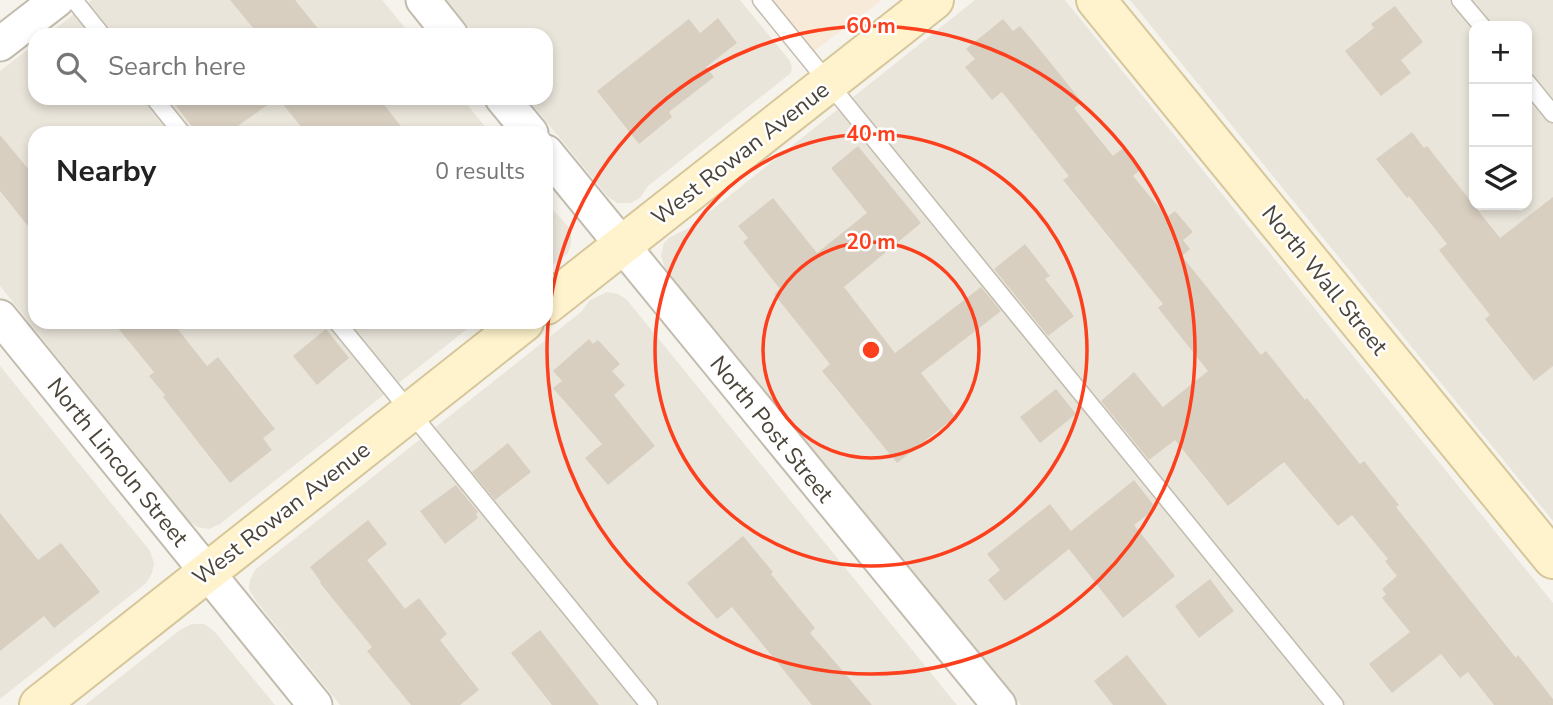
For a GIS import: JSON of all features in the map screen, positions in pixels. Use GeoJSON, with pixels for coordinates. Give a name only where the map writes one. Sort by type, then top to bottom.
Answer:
{"type":"FeatureCollection","features":[{"type":"Feature","properties":{"kind":"street"},"geometry":{"type":"LineString","coordinates":[[0,44],[57,0]]}},
{"type":"Feature","properties":{"kind":"street"},"geometry":{"type":"LineString","coordinates":[[423,0],[445,28]]}},
{"type":"Feature","properties":{"kind":"street","name":"West Rowan Avenue"},"geometry":{"type":"LineString","coordinates":[[553,299],[934,0]]}},
{"type":"Feature","properties":{"kind":"street","name":"North Wall Street"},"geometry":{"type":"LineString","coordinates":[[1096,0],[1553,559]]}},
{"type":"Feature","properties":{"kind":"street"},"geometry":{"type":"LineString","coordinates":[[508,105],[525,126]]}},
{"type":"Feature","properties":{"kind":"street","name":"North Post Street"},"geometry":{"type":"LineString","coordinates":[[553,161],[999,705]]}},
{"type":"Feature","properties":{"kind":"street","name":"North Lincoln Street"},"geometry":{"type":"LineString","coordinates":[[0,317],[315,705]]}},
{"type":"Feature","properties":{"kind":"street","name":"West Rowan Avenue"},"geometry":{"type":"LineString","coordinates":[[39,705],[515,329]]}},
{"type":"Feature","properties":{"kind":"lane"},"geometry":{"type":"LineString","coordinates":[[74,0],[96,28]]}},
{"type":"Feature","properties":{"kind":"lane"},"geometry":{"type":"LineString","coordinates":[[761,0],[1335,705]]}},
{"type":"Feature","properties":{"kind":"lane"},"geometry":{"type":"LineString","coordinates":[[1460,0],[1478,21]]}},
{"type":"Feature","properties":{"kind":"lane"},"geometry":{"type":"LineString","coordinates":[[1529,84],[1553,114]]}},
{"type":"Feature","properties":{"kind":"lane"},"geometry":{"type":"LineString","coordinates":[[160,105],[176,126]]}},
{"type":"Feature","properties":{"kind":"lane"},"geometry":{"type":"LineString","coordinates":[[343,329],[649,705]]}},
{"type":"Feature","properties":{"kind":"shaded area"},"geometry":{"type":"Polygon","coordinates":[[[92,0],[382,0],[405,28],[56,28],[92,0]]]}},
{"type":"Feature","properties":{"kind":"shaded area"},"geometry":{"type":"Polygon","coordinates":[[[447,0],[740,0],[792,66],[791,73],[648,186],[640,198],[630,203],[617,203],[608,197],[553,130],[553,126],[550,126],[533,105],[553,105],[553,28],[469,28],[447,0]]]}},
{"type":"Feature","properties":{"kind":"shaded area"},"geometry":{"type":"Polygon","coordinates":[[[769,0],[882,0],[814,51],[808,48],[769,0]]]}},
{"type":"Feature","properties":{"kind":"shaded area"},"geometry":{"type":"Polygon","coordinates":[[[975,0],[1065,0],[1553,603],[1553,705],[1021,705],[666,271],[661,256],[664,243],[670,237],[689,228],[975,0]]]}},
{"type":"Feature","properties":{"kind":"shaded area"},"geometry":{"type":"Polygon","coordinates":[[[1130,0],[1553,0],[1553,521],[1130,0]]]}},
{"type":"Feature","properties":{"kind":"shaded area"},"geometry":{"type":"Polygon","coordinates":[[[28,49],[28,105],[468,105],[484,126],[28,126],[28,321],[0,286],[0,71],[28,49]]]}},
{"type":"Feature","properties":{"kind":"shaded area"},"geometry":{"type":"Polygon","coordinates":[[[553,210],[571,230],[568,253],[553,264],[553,210]]]}},
{"type":"Feature","properties":{"kind":"shaded area"},"geometry":{"type":"Polygon","coordinates":[[[607,292],[618,294],[627,300],[957,705],[340,705],[256,601],[249,589],[255,570],[581,312],[590,300],[607,292]]]}},
{"type":"Feature","properties":{"kind":"shaded area"},"geometry":{"type":"Polygon","coordinates":[[[35,329],[467,329],[220,524],[209,529],[197,527],[189,521],[35,329]]]}},
{"type":"Feature","properties":{"kind":"shaded area"},"geometry":{"type":"Polygon","coordinates":[[[0,366],[150,551],[154,563],[146,583],[0,699],[0,366]]]}},
{"type":"Feature","properties":{"kind":"shaded area"},"geometry":{"type":"Polygon","coordinates":[[[192,624],[204,624],[214,631],[275,705],[85,705],[180,630],[192,624]]]}},
{"type":"Feature","properties":{"kind":"building"},"geometry":{"type":"Polygon","coordinates":[[[230,0],[295,0],[317,28],[253,28],[230,0]]]}},
{"type":"Feature","properties":{"kind":"building"},"geometry":{"type":"Polygon","coordinates":[[[1395,6],[1423,42],[1401,60],[1411,73],[1381,96],[1345,51],[1374,28],[1371,24],[1395,6]]]}},
{"type":"Feature","properties":{"kind":"building"},"geometry":{"type":"Polygon","coordinates":[[[718,18],[737,43],[706,67],[714,77],[669,112],[672,117],[639,144],[597,91],[689,19],[700,33],[718,18]]]}},
{"type":"Feature","properties":{"kind":"building"},"geometry":{"type":"Polygon","coordinates":[[[1003,19],[1013,31],[1020,26],[1082,102],[1074,108],[1113,156],[1123,148],[1140,170],[1133,176],[1167,217],[1175,211],[1193,232],[1183,240],[1190,249],[1182,256],[1261,355],[1266,351],[1360,464],[1364,461],[1399,505],[1396,507],[1516,658],[1518,655],[1553,699],[1553,705],[1494,705],[1468,672],[1460,678],[1441,654],[1392,693],[1369,664],[1410,632],[1382,598],[1386,594],[1382,589],[1397,576],[1385,561],[1388,559],[1352,515],[1338,526],[1284,462],[1228,506],[1175,440],[1149,460],[1101,401],[1134,372],[1163,407],[1208,371],[1158,308],[1163,304],[1063,180],[1069,176],[1002,92],[992,100],[965,67],[975,59],[966,49],[1003,19]]]}},
{"type":"Feature","properties":{"kind":"building"},"geometry":{"type":"Polygon","coordinates":[[[175,105],[267,105],[238,126],[192,126],[175,105]]]}},
{"type":"Feature","properties":{"kind":"building"},"geometry":{"type":"Polygon","coordinates":[[[284,105],[384,105],[401,126],[300,126],[284,105]]]}},
{"type":"Feature","properties":{"kind":"building"},"geometry":{"type":"Polygon","coordinates":[[[1412,132],[1424,148],[1427,146],[1469,199],[1469,210],[1478,210],[1500,238],[1553,197],[1553,366],[1534,381],[1485,319],[1490,315],[1439,250],[1447,244],[1376,159],[1412,132]]]}},
{"type":"Feature","properties":{"kind":"building"},"geometry":{"type":"Polygon","coordinates":[[[0,135],[28,169],[28,226],[0,191],[0,135]]]}},
{"type":"Feature","properties":{"kind":"building"},"geometry":{"type":"Polygon","coordinates":[[[858,146],[921,223],[844,287],[895,353],[981,287],[1001,311],[921,373],[955,417],[897,463],[822,371],[830,364],[774,294],[780,289],[743,242],[748,238],[738,226],[773,198],[817,253],[867,213],[831,168],[858,146]]]}},
{"type":"Feature","properties":{"kind":"building"},"geometry":{"type":"Polygon","coordinates":[[[1025,244],[1050,276],[1045,279],[1074,316],[1048,336],[994,269],[1025,244]]]}},
{"type":"Feature","properties":{"kind":"building"},"geometry":{"type":"Polygon","coordinates":[[[119,329],[178,329],[207,366],[218,357],[275,429],[263,438],[272,450],[230,483],[163,397],[165,395],[149,376],[154,372],[119,329]]]}},
{"type":"Feature","properties":{"kind":"building"},"geometry":{"type":"Polygon","coordinates":[[[326,329],[349,358],[317,385],[293,356],[326,329]]]}},
{"type":"Feature","properties":{"kind":"building"},"geometry":{"type":"Polygon","coordinates":[[[589,339],[593,344],[598,340],[620,364],[612,371],[625,385],[614,395],[655,446],[608,485],[585,458],[602,444],[553,388],[562,381],[553,371],[589,339]]]}},
{"type":"Feature","properties":{"kind":"building"},"geometry":{"type":"Polygon","coordinates":[[[1056,389],[1076,414],[1040,443],[1020,417],[1056,389]]]}},
{"type":"Feature","properties":{"kind":"building"},"geometry":{"type":"Polygon","coordinates":[[[508,443],[531,472],[495,500],[472,472],[508,443]]]}},
{"type":"Feature","properties":{"kind":"building"},"geometry":{"type":"Polygon","coordinates":[[[1134,480],[1156,508],[1134,525],[1175,576],[1123,618],[1069,549],[1005,601],[988,580],[1000,570],[987,554],[1050,504],[1071,531],[1134,480]]]}},
{"type":"Feature","properties":{"kind":"building"},"geometry":{"type":"Polygon","coordinates":[[[456,485],[478,512],[478,518],[445,544],[420,511],[456,485]]]}},
{"type":"Feature","properties":{"kind":"building"},"geometry":{"type":"Polygon","coordinates":[[[0,513],[38,560],[61,543],[100,592],[54,628],[44,616],[0,651],[0,513]]]}},
{"type":"Feature","properties":{"kind":"building"},"geometry":{"type":"Polygon","coordinates":[[[368,520],[387,544],[367,560],[405,609],[419,598],[447,634],[440,640],[479,690],[460,705],[411,705],[367,651],[372,647],[310,567],[368,520]]]}},
{"type":"Feature","properties":{"kind":"building"},"geometry":{"type":"Polygon","coordinates":[[[743,536],[815,628],[810,633],[872,705],[812,705],[732,607],[717,619],[687,583],[743,536]]]}},
{"type":"Feature","properties":{"kind":"building"},"geometry":{"type":"Polygon","coordinates":[[[1210,579],[1234,611],[1199,638],[1175,606],[1210,579]]]}},
{"type":"Feature","properties":{"kind":"building"},"geometry":{"type":"Polygon","coordinates":[[[540,630],[599,705],[552,705],[511,653],[540,630]]]}},
{"type":"Feature","properties":{"kind":"building"},"geometry":{"type":"Polygon","coordinates":[[[1127,655],[1167,705],[1113,705],[1094,681],[1127,655]]]}}]}
